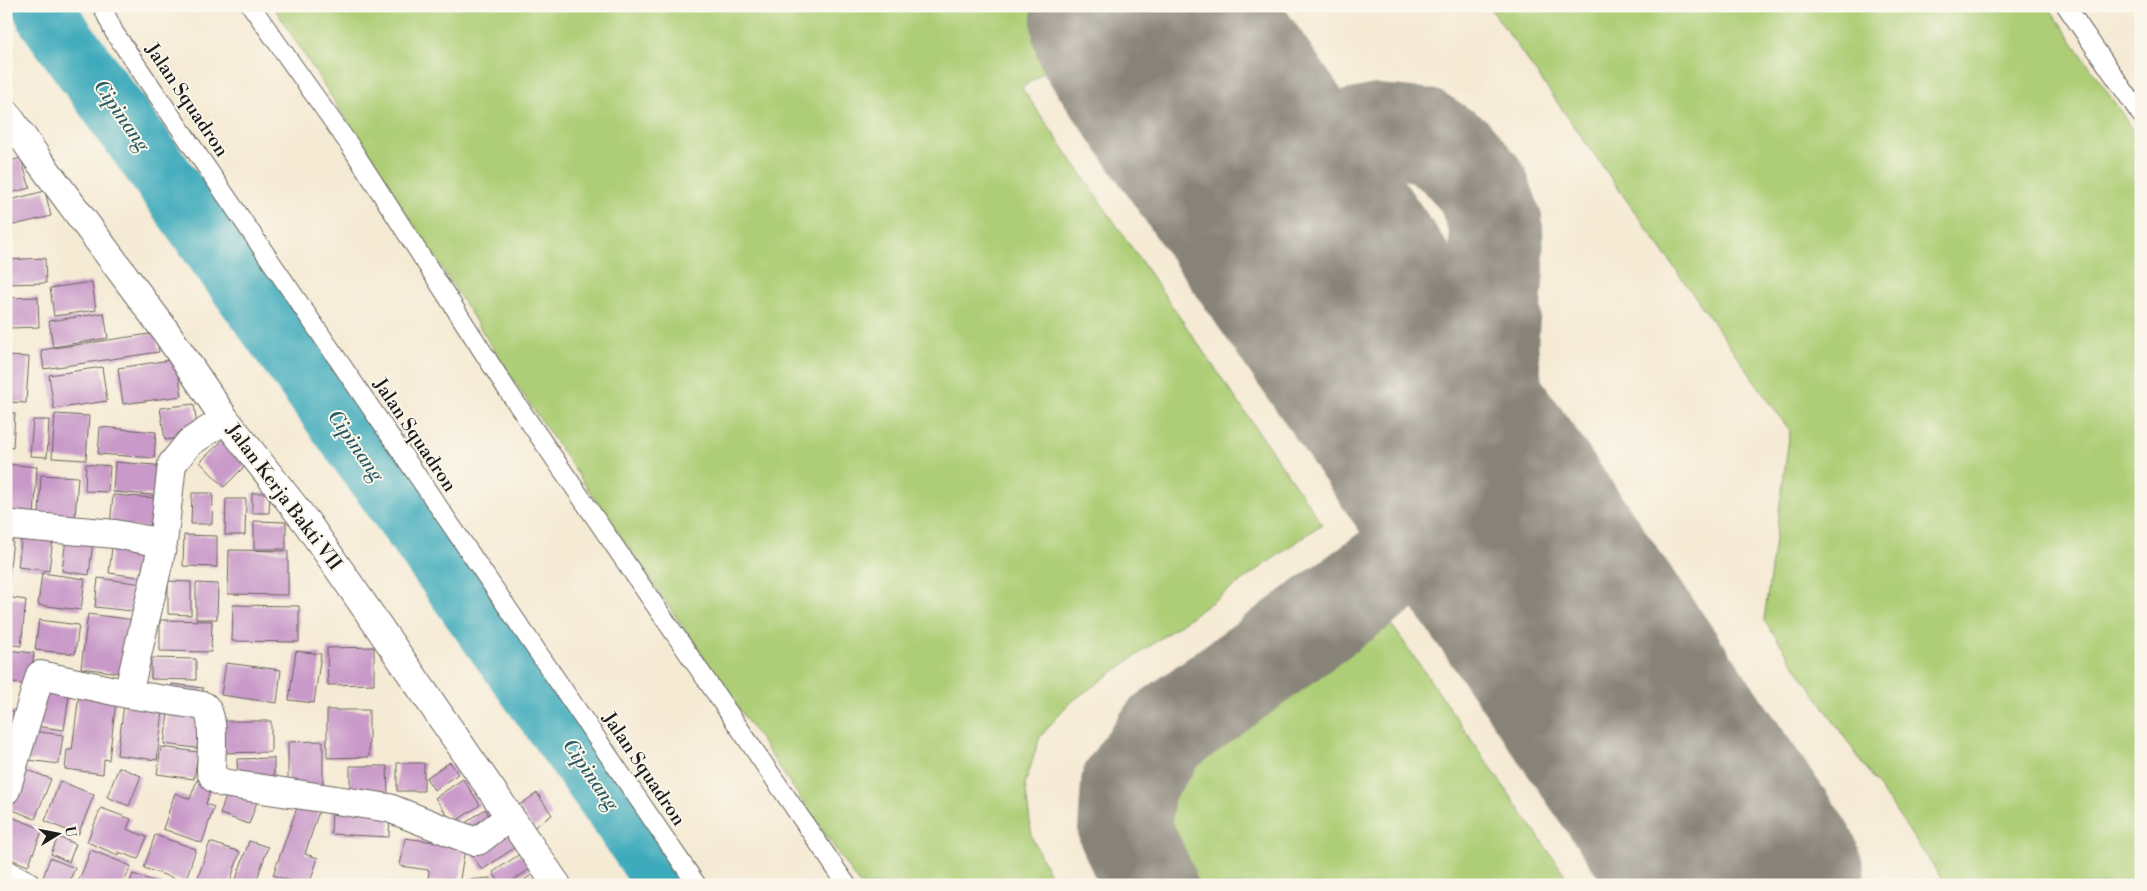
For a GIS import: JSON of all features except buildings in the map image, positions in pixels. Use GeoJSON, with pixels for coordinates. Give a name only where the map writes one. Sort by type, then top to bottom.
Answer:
{"type":"FeatureCollection","features":[{"type":"Feature","properties":{"kind":"street","name":"Jalan Kerja Bakti VII"},"geometry":{"type":"LineString","coordinates":[[6,113],[36,158],[164,329],[225,419],[307,523],[557,885]]}},
{"type":"Feature","properties":{"kind":"street"},"geometry":{"type":"LineString","coordinates":[[128,694],[163,543],[172,464],[189,443],[225,419]]}},
{"type":"Feature","properties":{"kind":"street"},"geometry":{"type":"LineString","coordinates":[[6,527],[12,525],[115,534],[163,543]]}},
{"type":"Feature","properties":{"kind":"street"},"geometry":{"type":"LineString","coordinates":[[6,790],[40,675],[128,694],[204,706],[209,710],[212,719],[211,772],[214,778],[223,783],[389,808],[473,841],[478,841],[510,817]]}},
{"type":"Feature","properties":{"kind":"street"},"geometry":{"type":"LineString","coordinates":[[6,874],[26,885]]}},
{"type":"Feature","properties":{"kind":"lane","name":"Jalan Squadron"},"geometry":{"type":"LineString","coordinates":[[102,6],[114,32],[697,885]]}},
{"type":"Feature","properties":{"kind":"lane"},"geometry":{"type":"LineString","coordinates":[[252,6],[351,147],[508,391],[847,885]]}},
{"type":"Feature","properties":{"kind":"lane"},"geometry":{"type":"LineString","coordinates":[[2066,6],[2141,115]]}},
{"type":"Feature","properties":{"kind":"green space"},"geometry":{"type":"Polygon","coordinates":[[[273,6],[1135,6],[1022,88],[1322,524],[1068,704],[1040,737],[1025,784],[1032,838],[1055,885],[860,885],[518,387],[273,6]]]}},
{"type":"Feature","properties":{"kind":"green space"},"geometry":{"type":"Polygon","coordinates":[[[1489,6],[2048,6],[2141,141],[2141,885],[1946,885],[1764,620],[1790,431],[1489,6]]]}},
{"type":"Feature","properties":{"kind":"green space"},"geometry":{"type":"Polygon","coordinates":[[[1367,589],[1572,885],[1150,885],[1125,830],[1128,784],[1164,733],[1307,628],[1367,589]]]}},
{"type":"Feature","properties":{"kind":"waterway","name":"Cipinang"},"geometry":{"type":"LineString","coordinates":[[43,6],[48,17],[612,803],[668,885]]}},
{"type":"Feature","properties":{"kind":"taxiway"},"geometry":{"type":"LineString","coordinates":[[1426,419],[1301,339],[1276,307],[1263,268],[1262,235],[1274,200],[1287,180],[1306,158],[1340,139],[1379,131],[1423,135],[1456,156],[1482,187],[1496,225],[1497,269],[1491,344],[1498,418],[1511,477],[1533,540],[1567,624]]}},
{"type":"Feature","properties":{"kind":"taxiway"},"geometry":{"type":"LineString","coordinates":[[1150,885],[1125,830],[1128,784],[1164,733],[1483,501]]}},
{"type":"Feature","properties":{"kind":"runway"},"geometry":{"type":"LineString","coordinates":[[1149,19],[1747,885]]}}]}
